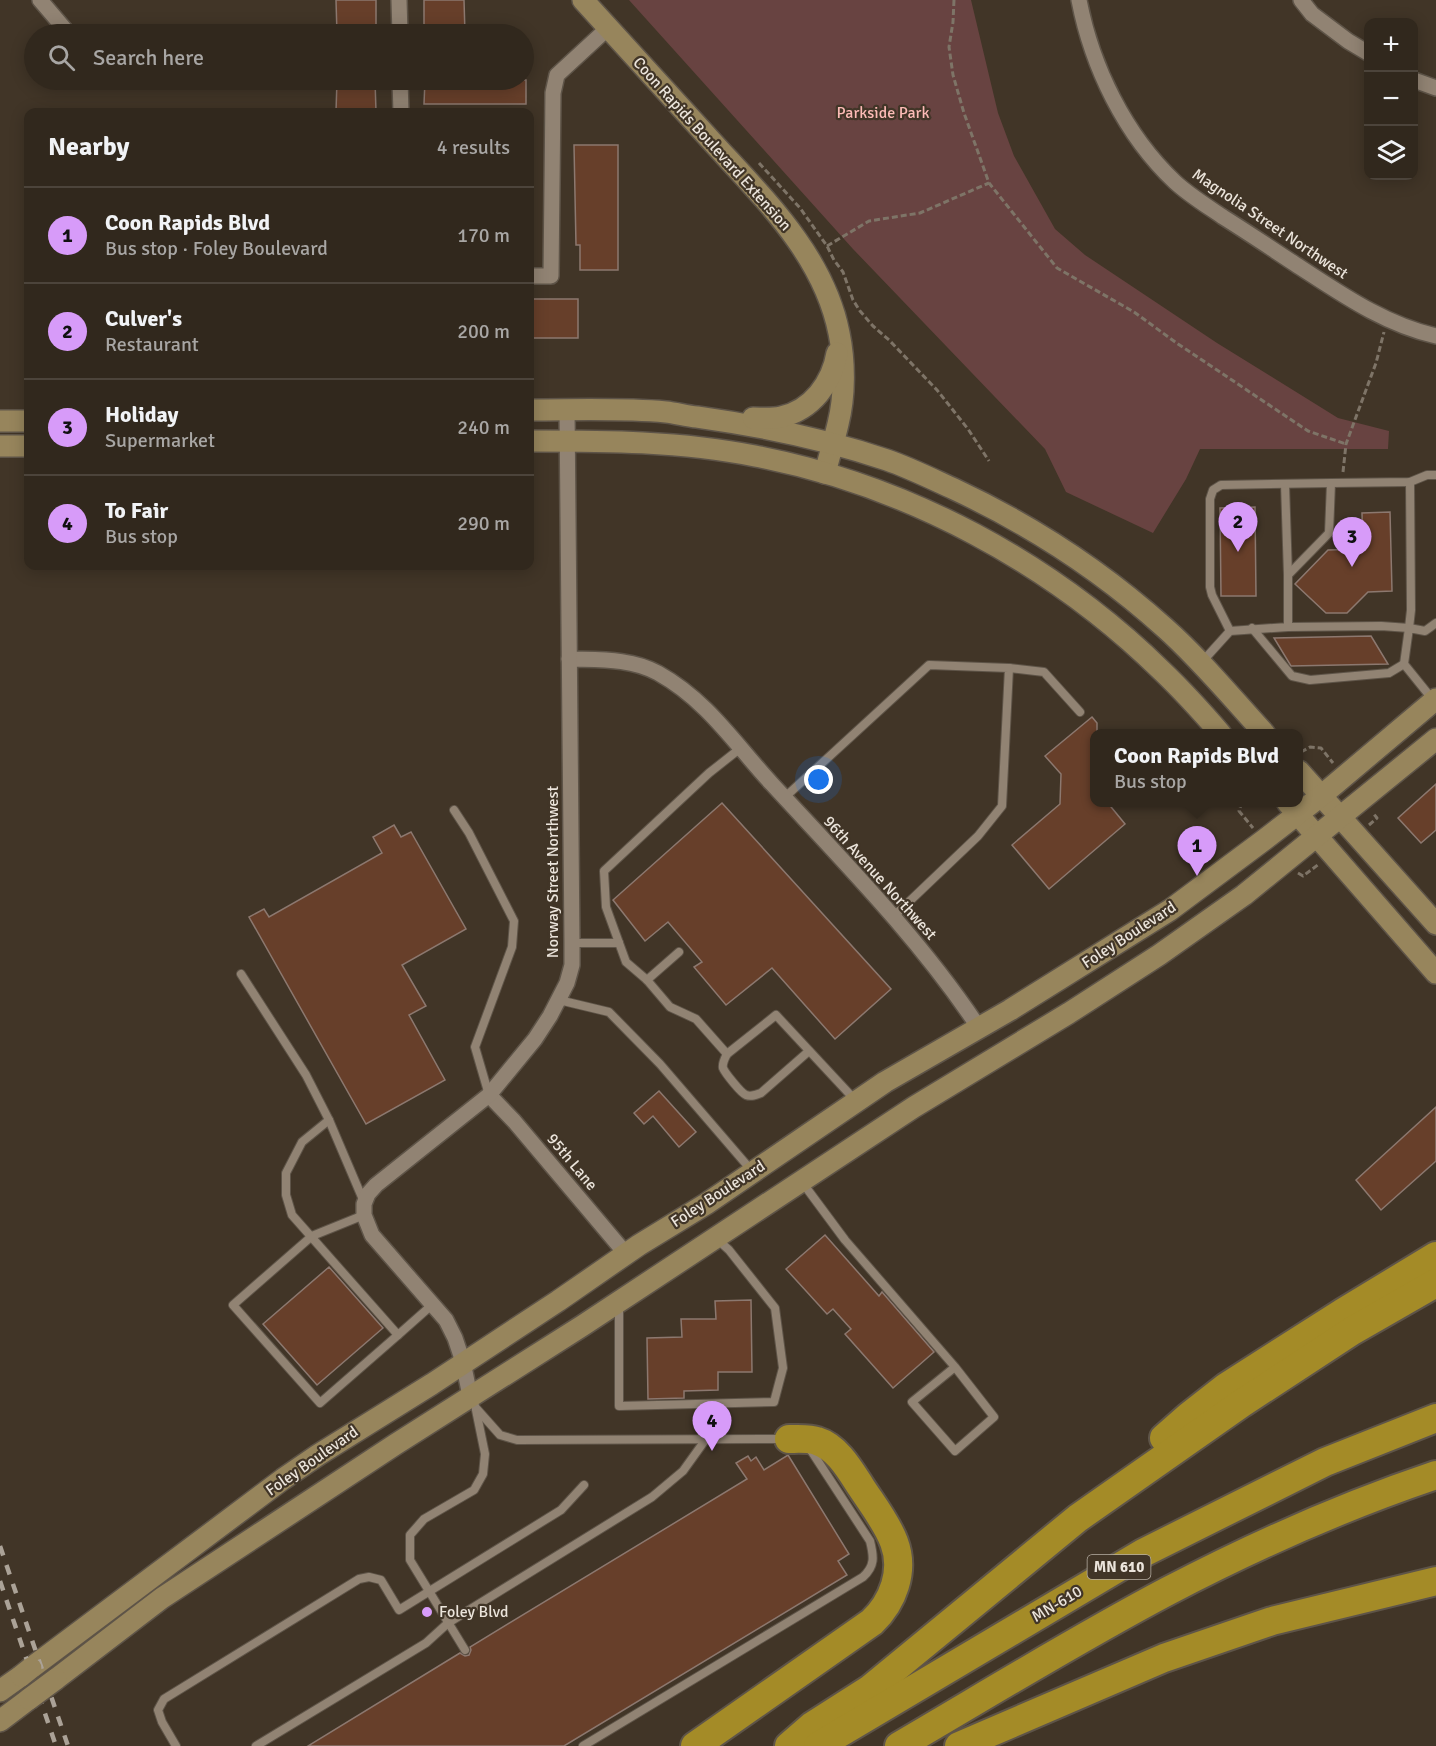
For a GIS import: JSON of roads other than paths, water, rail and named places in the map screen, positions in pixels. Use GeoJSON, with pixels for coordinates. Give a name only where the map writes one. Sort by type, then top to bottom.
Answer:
{"type":"FeatureCollection","features":[{"type":"Feature","properties":{"kind":"highway"},"geometry":{"type":"LineString","coordinates":[[789,1746],[812,1726],[870,1689],[1078,1518],[1189,1416],[1226,1387],[1436,1256]]}},
{"type":"Feature","properties":{"kind":"highway"},"geometry":{"type":"LineString","coordinates":[[1078,1518],[1242,1402],[1352,1331],[1436,1283]]}},
{"type":"Feature","properties":{"kind":"highway","name":"MN-610"},"geometry":{"type":"LineString","coordinates":[[818,1746],[1143,1553],[1325,1462],[1436,1418]]}},
{"type":"Feature","properties":{"kind":"highway"},"geometry":{"type":"LineString","coordinates":[[694,1746],[872,1622],[882,1612],[897,1582],[898,1562],[895,1544],[889,1530],[849,1468],[830,1448],[816,1440],[789,1439]]}},
{"type":"Feature","properties":{"kind":"highway","name":"MN 610"},"geometry":{"type":"LineString","coordinates":[[899,1746],[1169,1591],[1285,1535],[1403,1486],[1436,1475]]}},
{"type":"Feature","properties":{"kind":"highway"},"geometry":{"type":"LineString","coordinates":[[959,1746],[1174,1654],[1272,1621],[1436,1581]]}},
{"type":"Feature","properties":{"kind":"main road","name":"Coon Rapids Boulevard Extension"},"geometry":{"type":"LineString","coordinates":[[583,0],[764,199],[793,234],[815,269],[827,293],[839,334],[843,378],[838,423],[825,473]]}},
{"type":"Feature","properties":{"kind":"main road"},"geometry":{"type":"LineString","coordinates":[[693,417],[739,419],[779,417],[794,413],[808,405],[828,380],[835,363],[839,334]]}},
{"type":"Feature","properties":{"kind":"main road"},"geometry":{"type":"LineString","coordinates":[[534,410],[618,409],[667,412],[787,432],[833,443],[889,461],[940,482],[980,501],[1066,550],[1119,590],[1165,628],[1201,663],[1260,729]]}},
{"type":"Feature","properties":{"kind":"main road"},"geometry":{"type":"LineString","coordinates":[[0,421],[24,421]]}},
{"type":"Feature","properties":{"kind":"main road"},"geometry":{"type":"LineString","coordinates":[[534,441],[631,442],[705,448],[755,456],[825,473],[935,515],[1011,555],[1054,581],[1093,610],[1161,669],[1216,729]]}},
{"type":"Feature","properties":{"kind":"main road"},"geometry":{"type":"LineString","coordinates":[[0,446],[24,446]]}},
{"type":"Feature","properties":{"kind":"main road","name":"Foley Boulevard"},"geometry":{"type":"LineString","coordinates":[[1303,803],[1321,796],[1435,700]]}},
{"type":"Feature","properties":{"kind":"main road","name":"Foley Boulevard"},"geometry":{"type":"LineString","coordinates":[[0,1720],[162,1598],[473,1402],[618,1302],[914,1107],[1069,1013],[1159,955],[1244,896],[1436,739]]}},
{"type":"Feature","properties":{"kind":"main road"},"geometry":{"type":"LineString","coordinates":[[1303,776],[1436,924]]}},
{"type":"Feature","properties":{"kind":"main road"},"geometry":{"type":"LineString","coordinates":[[1292,808],[1436,974]]}},
{"type":"Feature","properties":{"kind":"main road","name":"Foley Boulevard"},"geometry":{"type":"LineString","coordinates":[[0,1691],[318,1455],[432,1384],[885,1082],[1010,1010],[1170,910],[1264,840],[1292,808]]}},
{"type":"Feature","properties":{"kind":"street"},"geometry":{"type":"LineString","coordinates":[[40,0],[60,24]]}},
{"type":"Feature","properties":{"kind":"street"},"geometry":{"type":"LineString","coordinates":[[399,0],[400,24]]}},
{"type":"Feature","properties":{"kind":"street","name":"Magnolia Street Northwest"},"geometry":{"type":"LineString","coordinates":[[1079,0],[1094,55],[1114,101],[1140,143],[1176,182],[1205,205],[1361,307],[1412,331],[1436,336]]}},
{"type":"Feature","properties":{"kind":"street"},"geometry":{"type":"LineString","coordinates":[[1302,0],[1312,14],[1364,51]]}},
{"type":"Feature","properties":{"kind":"street"},"geometry":{"type":"LineString","coordinates":[[534,276],[551,276],[553,93],[557,75],[608,28]]}},
{"type":"Feature","properties":{"kind":"street"},"geometry":{"type":"LineString","coordinates":[[1418,82],[1436,88]]}},
{"type":"Feature","properties":{"kind":"street"},"geometry":{"type":"LineString","coordinates":[[400,90],[401,108]]}},
{"type":"Feature","properties":{"kind":"street","name":"Norway Street Northwest"},"geometry":{"type":"LineString","coordinates":[[364,1209],[368,1194],[376,1185],[489,1095],[535,1038],[559,1000],[570,974],[572,943],[567,410]]}},
{"type":"Feature","properties":{"kind":"street","name":"96th Avenue Northwest"},"geometry":{"type":"LineString","coordinates":[[569,659],[631,663],[655,672],[677,684],[697,699],[893,917],[945,979],[979,1028]]}},
{"type":"Feature","properties":{"kind":"street","name":"95th Lane"},"geometry":{"type":"LineString","coordinates":[[489,1095],[514,1121],[626,1254]]}},
{"type":"Feature","properties":{"kind":"street"},"geometry":{"type":"LineString","coordinates":[[364,1209],[372,1235],[446,1320],[463,1362],[473,1402]]}},
{"type":"Feature","properties":{"kind":"lane"},"geometry":{"type":"LineString","coordinates":[[1230,631],[1210,587],[1210,499],[1213,490],[1221,485],[1410,482],[1427,475],[1436,475]]}},
{"type":"Feature","properties":{"kind":"lane"},"geometry":{"type":"LineString","coordinates":[[1410,482],[1411,610],[1404,663],[1435,700]]}},
{"type":"Feature","properties":{"kind":"lane"},"geometry":{"type":"LineString","coordinates":[[1288,575],[1329,533],[1331,483]]}},
{"type":"Feature","properties":{"kind":"lane"},"geometry":{"type":"LineString","coordinates":[[1285,484],[1288,627]]}},
{"type":"Feature","properties":{"kind":"lane"},"geometry":{"type":"LineString","coordinates":[[1201,663],[1230,631],[1252,628],[1381,626],[1425,631],[1436,623]]}},
{"type":"Feature","properties":{"kind":"lane"},"geometry":{"type":"LineString","coordinates":[[1252,628],[1292,676],[1310,680],[1389,673],[1404,663]]}},
{"type":"Feature","properties":{"kind":"lane"},"geometry":{"type":"LineString","coordinates":[[784,798],[929,665],[1009,668],[1044,672],[1080,712]]}},
{"type":"Feature","properties":{"kind":"lane"},"geometry":{"type":"LineString","coordinates":[[893,917],[978,836],[1002,806],[1009,668]]}},
{"type":"Feature","properties":{"kind":"lane"},"geometry":{"type":"LineString","coordinates":[[727,1054],[696,1019],[670,1007],[647,980],[627,962],[606,907],[604,871],[709,773],[742,747]]}},
{"type":"Feature","properties":{"kind":"lane"},"geometry":{"type":"LineString","coordinates":[[454,810],[469,833],[514,921],[512,947],[475,1047],[489,1095]]}},
{"type":"Feature","properties":{"kind":"lane"},"geometry":{"type":"LineString","coordinates":[[572,943],[619,943]]}},
{"type":"Feature","properties":{"kind":"lane"},"geometry":{"type":"LineString","coordinates":[[647,980],[679,952]]}},
{"type":"Feature","properties":{"kind":"lane"},"geometry":{"type":"LineString","coordinates":[[241,974],[306,1075],[329,1120],[364,1209],[312,1236],[233,1305],[320,1403],[433,1304]]}},
{"type":"Feature","properties":{"kind":"lane"},"geometry":{"type":"LineString","coordinates":[[559,1000],[609,1012],[660,1064],[753,1172]]}},
{"type":"Feature","properties":{"kind":"lane"},"geometry":{"type":"LineString","coordinates":[[809,1051],[761,1093],[754,1096],[746,1095],[741,1091],[723,1070],[723,1062],[727,1054],[776,1016],[809,1051],[857,1102]]}},
{"type":"Feature","properties":{"kind":"lane"},"geometry":{"type":"LineString","coordinates":[[329,1120],[302,1142],[286,1173],[286,1195],[291,1215],[398,1335]]}},
{"type":"Feature","properties":{"kind":"lane"},"geometry":{"type":"LineString","coordinates":[[801,1181],[845,1240],[955,1367],[994,1417],[955,1451],[912,1402],[955,1367]]}},
{"type":"Feature","properties":{"kind":"lane"},"geometry":{"type":"LineString","coordinates":[[618,1302],[620,1406],[774,1402],[783,1368],[775,1308],[729,1250],[716,1238]]}},
{"type":"Feature","properties":{"kind":"lane"},"geometry":{"type":"LineString","coordinates":[[473,1402],[500,1436],[517,1440],[789,1439],[803,1444],[812,1452],[870,1541],[873,1555],[871,1570],[863,1577],[583,1746]]}},
{"type":"Feature","properties":{"kind":"lane"},"geometry":{"type":"LineString","coordinates":[[465,1650],[410,1560],[410,1535],[424,1519],[474,1490],[483,1474],[485,1454],[473,1402]]}},
{"type":"Feature","properties":{"kind":"lane"},"geometry":{"type":"LineString","coordinates":[[256,1746],[426,1642],[448,1623],[652,1497],[684,1471],[706,1439]]}},
{"type":"Feature","properties":{"kind":"lane"},"geometry":{"type":"LineString","coordinates":[[176,1746],[158,1710],[164,1699],[359,1579],[369,1577],[381,1580],[399,1610],[561,1510],[584,1485]]}},
{"type":"Feature","properties":{"kind":"railway"},"geometry":{"type":"LineString","coordinates":[[0,1546],[68,1746]]}},
{"type":"Feature","properties":{"kind":"railway"},"geometry":{"type":"LineString","coordinates":[[0,1581],[56,1746]]}},
{"type":"Feature","properties":{"kind":"place","name":"Culver's"},"geometry":{"type":"Point","coordinates":[1238,552]}},
{"type":"Feature","properties":{"kind":"place","name":"Holiday"},"geometry":{"type":"Point","coordinates":[1352,567]}},
{"type":"Feature","properties":{"kind":"place","name":"Coon Rapids Blvd"},"geometry":{"type":"Point","coordinates":[1197,876]}},
{"type":"Feature","properties":{"kind":"place","name":"To Fair"},"geometry":{"type":"Point","coordinates":[712,1451]}},
{"type":"Feature","properties":{"kind":"place","name":"Foley Blvd"},"geometry":{"type":"Point","coordinates":[427,1612]}},
{"type":"Feature","properties":{"kind":"park label","name":"Parkside Park"},"geometry":{"type":"Point","coordinates":[883,113]}}]}
